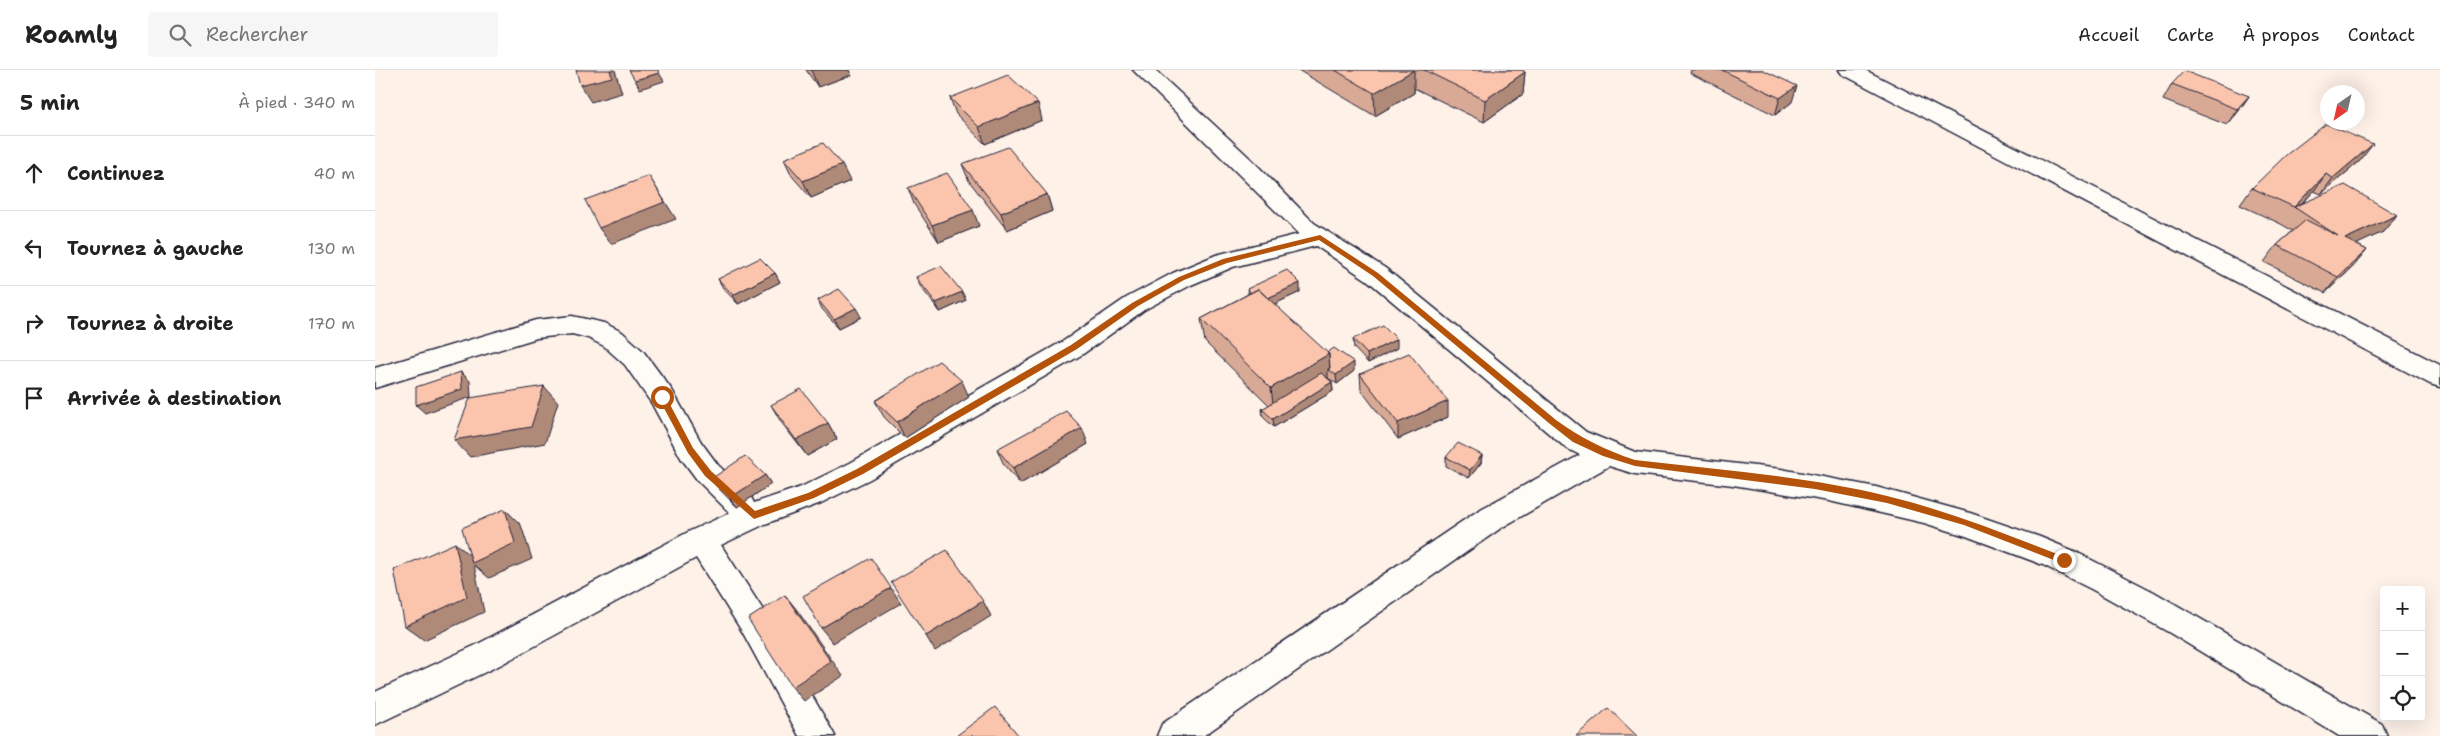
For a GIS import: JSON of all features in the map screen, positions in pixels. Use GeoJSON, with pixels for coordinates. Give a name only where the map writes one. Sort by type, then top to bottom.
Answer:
{"type":"FeatureCollection","features":[{"type":"Feature","properties":{"kind":"street"},"geometry":{"type":"LineString","coordinates":[[1849,70],[2440,377]]}},
{"type":"Feature","properties":{"kind":"street"},"geometry":{"type":"LineString","coordinates":[[1151,71],[1306,228],[1376,274],[1576,440],[1606,454],[1635,463],[1815,486],[1887,500],[1966,522],[2064,560],[2175,618],[2370,736]]}},
{"type":"Feature","properties":{"kind":"street"},"geometry":{"type":"LineString","coordinates":[[375,709],[488,655],[701,540],[754,515],[811,496],[860,471],[1074,347],[1135,304],[1182,278],[1225,261],[1320,237]]}},
{"type":"Feature","properties":{"kind":"street"},"geometry":{"type":"LineString","coordinates":[[375,378],[536,329],[572,325],[595,330],[613,339],[635,358],[662,397],[691,450],[708,473],[754,515]]}},
{"type":"Feature","properties":{"kind":"street"},"geometry":{"type":"LineString","coordinates":[[1174,736],[1490,519],[1606,454]]}},
{"type":"Feature","properties":{"kind":"street"},"geometry":{"type":"LineString","coordinates":[[701,540],[754,623],[818,736]]}},
{"type":"Feature","properties":{"kind":"building"},"geometry":{"type":"Polygon","coordinates":[[[576,70],[610,70],[612,77],[580,85],[576,70]]]}},
{"type":"Feature","properties":{"kind":"building"},"geometry":{"type":"Polygon","coordinates":[[[629,70],[658,70],[659,73],[635,80],[629,70]]]}},
{"type":"Feature","properties":{"kind":"building"},"geometry":{"type":"Polygon","coordinates":[[[1335,70],[1414,70],[1374,93],[1335,70]]]}},
{"type":"Feature","properties":{"kind":"building"},"geometry":{"type":"Polygon","coordinates":[[[1424,70],[1522,70],[1525,72],[1485,100],[1424,70]]]}},
{"type":"Feature","properties":{"kind":"building"},"geometry":{"type":"Polygon","coordinates":[[[1722,70],[1763,70],[1797,86],[1780,98],[1722,70]]]}},
{"type":"Feature","properties":{"kind":"building"},"geometry":{"type":"Polygon","coordinates":[[[2184,71],[2249,96],[2237,109],[2172,84],[2184,71]]]}},
{"type":"Feature","properties":{"kind":"building"},"geometry":{"type":"Polygon","coordinates":[[[1008,75],[1038,103],[979,127],[950,98],[1008,75]]]}},
{"type":"Feature","properties":{"kind":"building"},"geometry":{"type":"Polygon","coordinates":[[[2320,129],[2340,130],[2373,144],[2333,178],[2326,174],[2294,207],[2252,188],[2286,155],[2320,129]]]}},
{"type":"Feature","properties":{"kind":"building"},"geometry":{"type":"Polygon","coordinates":[[[823,143],[842,165],[803,181],[784,159],[823,143]]]}},
{"type":"Feature","properties":{"kind":"building"},"geometry":{"type":"Polygon","coordinates":[[[1008,147],[1047,194],[1001,213],[962,164],[1008,147]]]}},
{"type":"Feature","properties":{"kind":"building"},"geometry":{"type":"Polygon","coordinates":[[[947,173],[973,210],[932,225],[908,188],[947,173]]]}},
{"type":"Feature","properties":{"kind":"building"},"geometry":{"type":"Polygon","coordinates":[[[649,176],[665,202],[599,228],[585,200],[649,176]]]}},
{"type":"Feature","properties":{"kind":"building"},"geometry":{"type":"Polygon","coordinates":[[[2345,185],[2397,215],[2345,239],[2367,250],[2338,277],[2277,245],[2306,220],[2338,236],[2294,207],[2345,185]]]}},
{"type":"Feature","properties":{"kind":"building"},"geometry":{"type":"Polygon","coordinates":[[[760,258],[775,273],[733,295],[718,279],[760,258]]]}},
{"type":"Feature","properties":{"kind":"building"},"geometry":{"type":"Polygon","coordinates":[[[941,266],[962,292],[936,303],[916,277],[941,266]]]}},
{"type":"Feature","properties":{"kind":"building"},"geometry":{"type":"Polygon","coordinates":[[[1287,270],[1300,283],[1268,298],[1258,289],[1250,293],[1247,289],[1287,270]]]}},
{"type":"Feature","properties":{"kind":"building"},"geometry":{"type":"Polygon","coordinates":[[[839,289],[856,308],[834,319],[818,300],[839,289]]]}},
{"type":"Feature","properties":{"kind":"building"},"geometry":{"type":"Polygon","coordinates":[[[1258,289],[1329,354],[1271,388],[1201,319],[1258,289]]]}},
{"type":"Feature","properties":{"kind":"building"},"geometry":{"type":"Polygon","coordinates":[[[1383,325],[1397,339],[1367,354],[1353,339],[1383,325]]]}},
{"type":"Feature","properties":{"kind":"building"},"geometry":{"type":"Polygon","coordinates":[[[1334,348],[1354,362],[1336,375],[1328,369],[1330,368],[1329,354],[1327,353],[1334,348]]]}},
{"type":"Feature","properties":{"kind":"building"},"geometry":{"type":"Polygon","coordinates":[[[1409,353],[1448,401],[1398,423],[1360,374],[1409,353]]]}},
{"type":"Feature","properties":{"kind":"building"},"geometry":{"type":"Polygon","coordinates":[[[939,361],[962,381],[897,422],[875,401],[939,361]]]}},
{"type":"Feature","properties":{"kind":"building"},"geometry":{"type":"Polygon","coordinates":[[[461,372],[462,389],[416,405],[416,387],[461,372]]]}},
{"type":"Feature","properties":{"kind":"building"},"geometry":{"type":"Polygon","coordinates":[[[1321,373],[1332,382],[1273,419],[1262,409],[1321,373]]]}},
{"type":"Feature","properties":{"kind":"building"},"geometry":{"type":"Polygon","coordinates":[[[544,386],[531,427],[454,440],[470,398],[544,386]]]}},
{"type":"Feature","properties":{"kind":"building"},"geometry":{"type":"Polygon","coordinates":[[[801,389],[828,423],[796,440],[771,405],[801,389]]]}},
{"type":"Feature","properties":{"kind":"building"},"geometry":{"type":"Polygon","coordinates":[[[1066,411],[1082,428],[1013,468],[997,449],[1066,411]]]}},
{"type":"Feature","properties":{"kind":"building"},"geometry":{"type":"Polygon","coordinates":[[[1458,443],[1482,455],[1470,470],[1446,457],[1458,443]]]}},
{"type":"Feature","properties":{"kind":"building"},"geometry":{"type":"Polygon","coordinates":[[[745,456],[765,475],[730,498],[711,479],[745,456]]]}},
{"type":"Feature","properties":{"kind":"building"},"geometry":{"type":"Polygon","coordinates":[[[505,509],[515,543],[472,563],[462,528],[505,509]]]}},
{"type":"Feature","properties":{"kind":"building"},"geometry":{"type":"Polygon","coordinates":[[[455,543],[467,597],[405,626],[394,570],[455,543]]]}},
{"type":"Feature","properties":{"kind":"building"},"geometry":{"type":"Polygon","coordinates":[[[947,550],[983,601],[926,636],[891,582],[947,550]]]}},
{"type":"Feature","properties":{"kind":"building"},"geometry":{"type":"Polygon","coordinates":[[[871,558],[891,588],[821,628],[803,596],[871,558]]]}},
{"type":"Feature","properties":{"kind":"building"},"geometry":{"type":"Polygon","coordinates":[[[785,595],[831,662],[792,687],[748,619],[785,595]]]}},
{"type":"Feature","properties":{"kind":"building"},"geometry":{"type":"Polygon","coordinates":[[[995,707],[1019,736],[956,736],[995,707]]]}},
{"type":"Feature","properties":{"kind":"building"},"geometry":{"type":"Polygon","coordinates":[[[1608,708],[1637,736],[1576,736],[1608,708]]]}},
{"type":"Feature","properties":{"kind":"route"},"geometry":{"type":"LineString","coordinates":[[662,397],[691,450],[708,473],[732,497],[754,515],[811,496],[860,471],[1074,347],[1135,304],[1182,278],[1225,261],[1320,237],[1376,274],[1576,440],[1606,454],[1635,463],[1679,467],[1815,486],[1887,500],[1966,522],[2064,560]]}}]}
